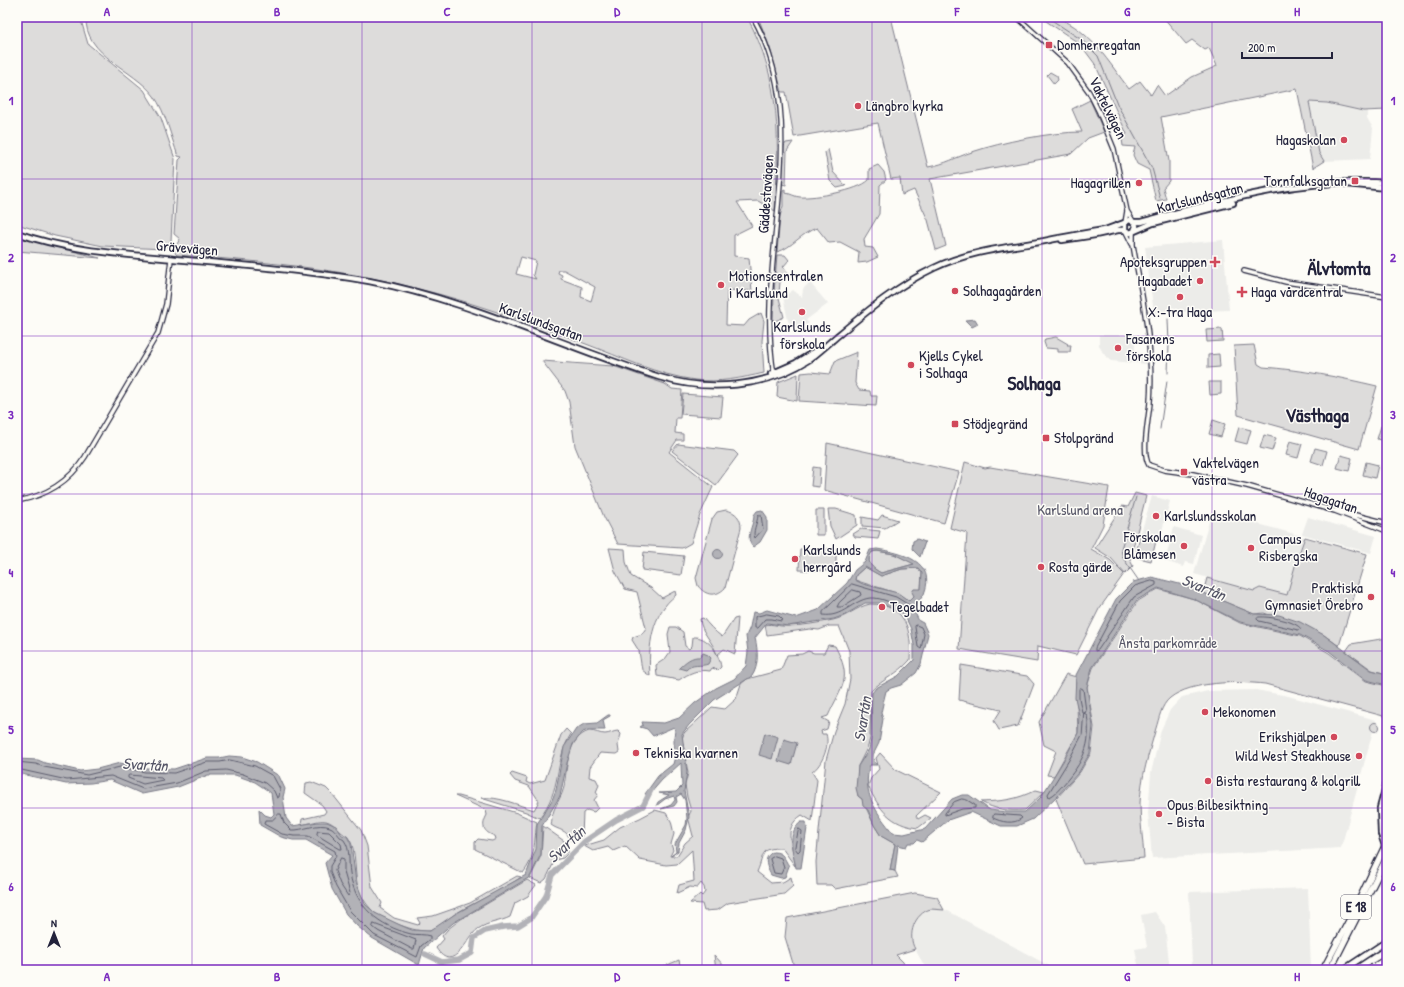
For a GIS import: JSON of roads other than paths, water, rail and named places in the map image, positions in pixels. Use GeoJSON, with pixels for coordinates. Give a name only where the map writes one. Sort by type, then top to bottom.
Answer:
{"type":"FeatureCollection","features":[{"type":"Feature","properties":{"kind":"highway","name":"E 18"},"geometry":{"type":"LineString","coordinates":[[1323,970],[1353,913],[1387,840]]}},
{"type":"Feature","properties":{"kind":"highway","name":"E 18"},"geometry":{"type":"LineString","coordinates":[[1330,970],[1387,857]]}},
{"type":"Feature","properties":{"kind":"highway"},"geometry":{"type":"LineString","coordinates":[[1368,970],[1387,959]]}},
{"type":"Feature","properties":{"kind":"main road","name":"Karlslundsgatan"},"geometry":{"type":"LineString","coordinates":[[1133,221],[1141,222],[1192,208],[1273,192],[1331,183],[1363,181],[1387,183]]}},
{"type":"Feature","properties":{"kind":"main road","name":"Karlslundsgatan"},"geometry":{"type":"LineString","coordinates":[[1331,183],[1387,188]]}},
{"type":"Feature","properties":{"kind":"main road","name":"Karlslundsgatan"},"geometry":{"type":"LineString","coordinates":[[1134,231],[1154,223],[1273,192]]}},
{"type":"Feature","properties":{"kind":"main road"},"geometry":{"type":"LineString","coordinates":[[1129,220],[1133,221],[1136,226],[1134,231],[1125,231],[1124,223],[1129,220]]}},
{"type":"Feature","properties":{"kind":"main road","name":"Karlslundsgatan"},"geometry":{"type":"LineString","coordinates":[[356,280],[394,287],[447,301],[667,380],[716,386],[774,375],[796,364],[835,338],[884,298],[915,277],[952,260],[979,252],[1105,230],[1124,223]]}},
{"type":"Feature","properties":{"kind":"main road","name":"Karlslundsgatan"},"geometry":{"type":"LineString","coordinates":[[1041,242],[1087,237],[1118,230],[1125,231]]}},
{"type":"Feature","properties":{"kind":"main road","name":"Grävevägen"},"geometry":{"type":"LineString","coordinates":[[17,233],[58,245],[94,252],[269,268],[356,280]]}},
{"type":"Feature","properties":{"kind":"main road"},"geometry":{"type":"LineString","coordinates":[[1387,782],[1380,808],[1381,834],[1387,852]]}},
{"type":"Feature","properties":{"kind":"main road"},"geometry":{"type":"LineString","coordinates":[[1387,796],[1383,816],[1387,840]]}},
{"type":"Feature","properties":{"kind":"main road"},"geometry":{"type":"LineString","coordinates":[[1343,970],[1387,941]]}},
{"type":"Feature","properties":{"kind":"street","name":"Gäddestavägen"},"geometry":{"type":"LineString","coordinates":[[753,17],[764,40],[773,68],[779,98],[781,125],[781,162],[774,245],[770,339],[774,375]]}},
{"type":"Feature","properties":{"kind":"street","name":"Vaktelvägen"},"geometry":{"type":"LineString","coordinates":[[1017,17],[1068,63],[1089,92],[1100,112],[1114,149],[1128,211],[1133,221]]}},
{"type":"Feature","properties":{"kind":"street","name":"Vaktelvägen"},"geometry":{"type":"LineString","coordinates":[[1124,223],[1128,211]]}},
{"type":"Feature","properties":{"kind":"street"},"geometry":{"type":"LineString","coordinates":[[1125,231],[1133,244]]}},
{"type":"Feature","properties":{"kind":"street"},"geometry":{"type":"LineString","coordinates":[[1133,244],[1134,231]]}},
{"type":"Feature","properties":{"kind":"street","name":"Hagagatan"},"geometry":{"type":"LineString","coordinates":[[1133,244],[1151,356],[1151,396],[1146,449],[1147,463],[1159,469],[1180,471],[1267,491],[1387,523]]}},
{"type":"Feature","properties":{"kind":"street"},"geometry":{"type":"LineString","coordinates":[[17,501],[40,495],[60,484],[74,472],[85,457],[158,333],[166,304],[171,259]]}},
{"type":"Feature","properties":{"kind":"street"},"geometry":{"type":"LineString","coordinates":[[1244,271],[1286,282],[1387,297]]}},
{"type":"Feature","properties":{"kind":"street","name":"Hagagatan"},"geometry":{"type":"LineString","coordinates":[[1267,491],[1335,511],[1387,531]]}},
{"type":"Feature","properties":{"kind":"water"},"geometry":{"type":"Polygon","coordinates":[[[975,319],[978,324],[972,327],[965,320],[975,319]]]}},
{"type":"Feature","properties":{"kind":"water"},"geometry":{"type":"Polygon","coordinates":[[[762,510],[767,517],[767,530],[760,542],[753,547],[750,543],[749,536],[754,515],[757,511],[762,510]]]}},
{"type":"Feature","properties":{"kind":"water"},"geometry":{"type":"Polygon","coordinates":[[[917,539],[925,542],[920,557],[912,549],[913,541],[917,539]]]}},
{"type":"Feature","properties":{"kind":"water"},"geometry":{"type":"Polygon","coordinates":[[[718,549],[723,554],[718,559],[713,554],[718,549]]]}},
{"type":"Feature","properties":{"kind":"water"},"geometry":{"type":"Polygon","coordinates":[[[877,549],[897,553],[915,561],[921,566],[926,574],[927,583],[924,594],[913,609],[919,621],[923,623],[928,634],[921,664],[916,673],[901,685],[886,691],[881,713],[883,719],[879,743],[873,755],[874,761],[877,765],[870,765],[868,775],[869,794],[872,802],[881,818],[893,833],[904,834],[925,829],[952,799],[962,795],[969,795],[990,810],[1006,812],[1025,812],[1041,797],[1065,758],[1078,733],[1079,715],[1075,698],[1076,675],[1116,599],[1133,582],[1152,577],[1187,586],[1254,614],[1279,615],[1300,622],[1324,635],[1371,670],[1387,674],[1387,685],[1366,680],[1329,651],[1300,635],[1240,622],[1194,599],[1158,588],[1137,600],[1092,668],[1087,687],[1093,726],[1090,753],[1079,772],[1058,795],[1033,819],[1017,826],[1001,826],[971,812],[948,820],[922,842],[917,840],[914,843],[908,843],[906,847],[898,845],[895,871],[890,870],[895,844],[881,836],[874,825],[868,810],[863,806],[862,799],[858,796],[856,788],[858,766],[869,749],[871,740],[872,693],[876,688],[898,676],[914,660],[914,645],[911,629],[904,614],[880,603],[865,603],[845,615],[834,619],[788,626],[767,623],[755,638],[757,658],[756,668],[752,676],[714,700],[682,734],[687,772],[684,791],[689,817],[686,830],[679,843],[678,851],[671,856],[676,852],[675,844],[686,825],[687,818],[685,800],[681,794],[676,797],[677,802],[674,806],[661,809],[671,805],[675,800],[674,796],[665,799],[656,806],[658,802],[669,795],[659,793],[676,792],[682,786],[681,763],[662,780],[649,795],[645,794],[658,776],[673,764],[675,756],[675,731],[674,727],[653,736],[647,729],[640,727],[643,725],[642,722],[664,723],[679,718],[695,703],[716,688],[734,679],[746,666],[748,652],[746,636],[750,627],[753,612],[759,613],[767,610],[796,618],[818,610],[847,583],[855,570],[865,562],[870,550],[877,549]],[[877,551],[872,552],[869,562],[872,567],[881,573],[914,564],[894,554],[877,551]],[[865,567],[856,575],[855,580],[863,584],[898,593],[909,601],[914,596],[912,592],[914,589],[921,589],[922,573],[918,568],[902,569],[881,576],[865,567]]]}},
{"type":"Feature","properties":{"kind":"water"},"geometry":{"type":"Polygon","coordinates":[[[703,653],[711,658],[708,664],[694,666],[686,670],[679,668],[691,658],[700,657],[703,653]]]}},
{"type":"Feature","properties":{"kind":"water"},"geometry":{"type":"Polygon","coordinates":[[[608,715],[610,716],[603,720],[605,730],[588,730],[583,732],[573,744],[567,763],[560,796],[542,826],[541,854],[530,877],[453,923],[424,948],[419,965],[372,938],[357,926],[346,914],[332,889],[325,863],[332,855],[306,840],[293,840],[281,837],[260,825],[259,809],[265,815],[271,817],[274,814],[271,793],[255,782],[235,775],[208,775],[178,787],[142,794],[110,780],[91,783],[66,784],[17,773],[17,759],[38,760],[80,771],[97,769],[120,763],[146,768],[174,769],[207,758],[229,756],[242,757],[257,762],[279,776],[285,789],[283,797],[286,818],[292,826],[327,822],[336,826],[342,835],[347,836],[351,844],[356,882],[365,904],[375,913],[412,930],[430,931],[455,914],[526,875],[536,849],[537,824],[552,800],[556,790],[564,747],[576,729],[584,724],[597,723],[608,715]]]}},
{"type":"Feature","properties":{"kind":"water"},"geometry":{"type":"Polygon","coordinates":[[[765,733],[778,737],[772,759],[759,755],[765,733]]]}},
{"type":"Feature","properties":{"kind":"water"},"geometry":{"type":"Polygon","coordinates":[[[784,739],[797,743],[791,765],[778,761],[784,739]]]}},
{"type":"Feature","properties":{"kind":"water"},"geometry":{"type":"Polygon","coordinates":[[[801,822],[806,822],[807,828],[801,868],[796,868],[792,850],[792,837],[796,827],[801,822]]]}},
{"type":"Feature","properties":{"kind":"water"},"geometry":{"type":"Polygon","coordinates":[[[773,852],[777,852],[782,855],[789,866],[785,877],[781,878],[771,875],[769,872],[766,862],[768,856],[773,852]]]}},
{"type":"Feature","properties":{"kind":"waterway"},"geometry":{"type":"LineString","coordinates":[[1047,17],[1082,40],[1098,56],[1118,106],[1152,168],[1160,198]]}},
{"type":"Feature","properties":{"kind":"waterway"},"geometry":{"type":"LineString","coordinates":[[1168,319],[1168,373]]}},
{"type":"Feature","properties":{"kind":"waterway"},"geometry":{"type":"LineString","coordinates":[[1160,429],[1167,381]]}},
{"type":"Feature","properties":{"kind":"waterway"},"geometry":{"type":"LineString","coordinates":[[1136,497],[1121,549],[1123,558],[1139,581]]}},
{"type":"Feature","properties":{"kind":"waterway","name":"Svartån"},"geometry":{"type":"LineString","coordinates":[[425,954],[442,962],[459,960],[472,953],[474,938],[485,931],[503,927],[518,926],[531,918],[546,896],[552,875],[585,841],[616,820],[643,806],[651,790]]}},
{"type":"Feature","properties":{"kind":"place","name":"Domherregatan"},"geometry":{"type":"Point","coordinates":[1049,45]}},
{"type":"Feature","properties":{"kind":"place","name":"Längbro kyrka"},"geometry":{"type":"Point","coordinates":[858,106]}},
{"type":"Feature","properties":{"kind":"place","name":"Hagaskolan"},"geometry":{"type":"Point","coordinates":[1344,140]}},
{"type":"Feature","properties":{"kind":"place","name":"Tornfalksgatan"},"geometry":{"type":"Point","coordinates":[1355,181]}},
{"type":"Feature","properties":{"kind":"place","name":"Hagagrillen"},"geometry":{"type":"Point","coordinates":[1139,183]}},
{"type":"Feature","properties":{"kind":"place","name":"Apoteksgruppen"},"geometry":{"type":"Point","coordinates":[1215,262]}},
{"type":"Feature","properties":{"kind":"place","name":"Hagabadet"},"geometry":{"type":"Point","coordinates":[1200,281]}},
{"type":"Feature","properties":{"kind":"place","name":"Motionscentralen i Karlslund"},"geometry":{"type":"Point","coordinates":[721,285]}},
{"type":"Feature","properties":{"kind":"place","name":"Solhagagården"},"geometry":{"type":"Point","coordinates":[955,291]}},
{"type":"Feature","properties":{"kind":"place","name":"Haga vårdcentral"},"geometry":{"type":"Point","coordinates":[1242,292]}},
{"type":"Feature","properties":{"kind":"place","name":"X:-tra Haga"},"geometry":{"type":"Point","coordinates":[1180,297]}},
{"type":"Feature","properties":{"kind":"place","name":"Karlslunds förskola"},"geometry":{"type":"Point","coordinates":[802,312]}},
{"type":"Feature","properties":{"kind":"place","name":"Fasanens förskola"},"geometry":{"type":"Point","coordinates":[1118,348]}},
{"type":"Feature","properties":{"kind":"place","name":"Kjells Cykel i Solhaga"},"geometry":{"type":"Point","coordinates":[911,365]}},
{"type":"Feature","properties":{"kind":"place","name":"Stödjegränd"},"geometry":{"type":"Point","coordinates":[955,424]}},
{"type":"Feature","properties":{"kind":"place","name":"Stolpgränd"},"geometry":{"type":"Point","coordinates":[1046,438]}},
{"type":"Feature","properties":{"kind":"place","name":"Vaktelvägen västra"},"geometry":{"type":"Point","coordinates":[1184,472]}},
{"type":"Feature","properties":{"kind":"place","name":"Karlslundsskolan"},"geometry":{"type":"Point","coordinates":[1156,516]}},
{"type":"Feature","properties":{"kind":"place","name":"Förskolan Blåmesen"},"geometry":{"type":"Point","coordinates":[1184,546]}},
{"type":"Feature","properties":{"kind":"place","name":"Campus Risbergska"},"geometry":{"type":"Point","coordinates":[1251,548]}},
{"type":"Feature","properties":{"kind":"place","name":"Karlslunds herrgård"},"geometry":{"type":"Point","coordinates":[795,559]}},
{"type":"Feature","properties":{"kind":"place","name":"Rosta gärde"},"geometry":{"type":"Point","coordinates":[1041,567]}},
{"type":"Feature","properties":{"kind":"place","name":"Praktiska Gymnasiet Örebro"},"geometry":{"type":"Point","coordinates":[1371,597]}},
{"type":"Feature","properties":{"kind":"place","name":"Tegelbadet"},"geometry":{"type":"Point","coordinates":[882,607]}},
{"type":"Feature","properties":{"kind":"place","name":"Mekonomen"},"geometry":{"type":"Point","coordinates":[1205,712]}},
{"type":"Feature","properties":{"kind":"place","name":"Erikshjälpen"},"geometry":{"type":"Point","coordinates":[1334,737]}},
{"type":"Feature","properties":{"kind":"place","name":"Tekniska kvarnen"},"geometry":{"type":"Point","coordinates":[636,753]}},
{"type":"Feature","properties":{"kind":"place","name":"Wild West Steakhouse"},"geometry":{"type":"Point","coordinates":[1359,756]}},
{"type":"Feature","properties":{"kind":"place","name":"Bista restaurang & kolgrill"},"geometry":{"type":"Point","coordinates":[1208,781]}},
{"type":"Feature","properties":{"kind":"place","name":"Opus Bilbesiktning - Bista"},"geometry":{"type":"Point","coordinates":[1159,814]}},
{"type":"Feature","properties":{"kind":"district","name":"Älvtomta"},"geometry":{"type":"Point","coordinates":[1339,268]}},
{"type":"Feature","properties":{"kind":"district","name":"Solhaga"},"geometry":{"type":"Point","coordinates":[1034,383]}},
{"type":"Feature","properties":{"kind":"district","name":"Västhaga"},"geometry":{"type":"Point","coordinates":[1317,415]}},
{"type":"Feature","properties":{"kind":"park label","name":"Karlslund arena"},"geometry":{"type":"Point","coordinates":[1080,510]}},
{"type":"Feature","properties":{"kind":"park label","name":"Ånsta parkområde"},"geometry":{"type":"Point","coordinates":[1168,643]}}]}
